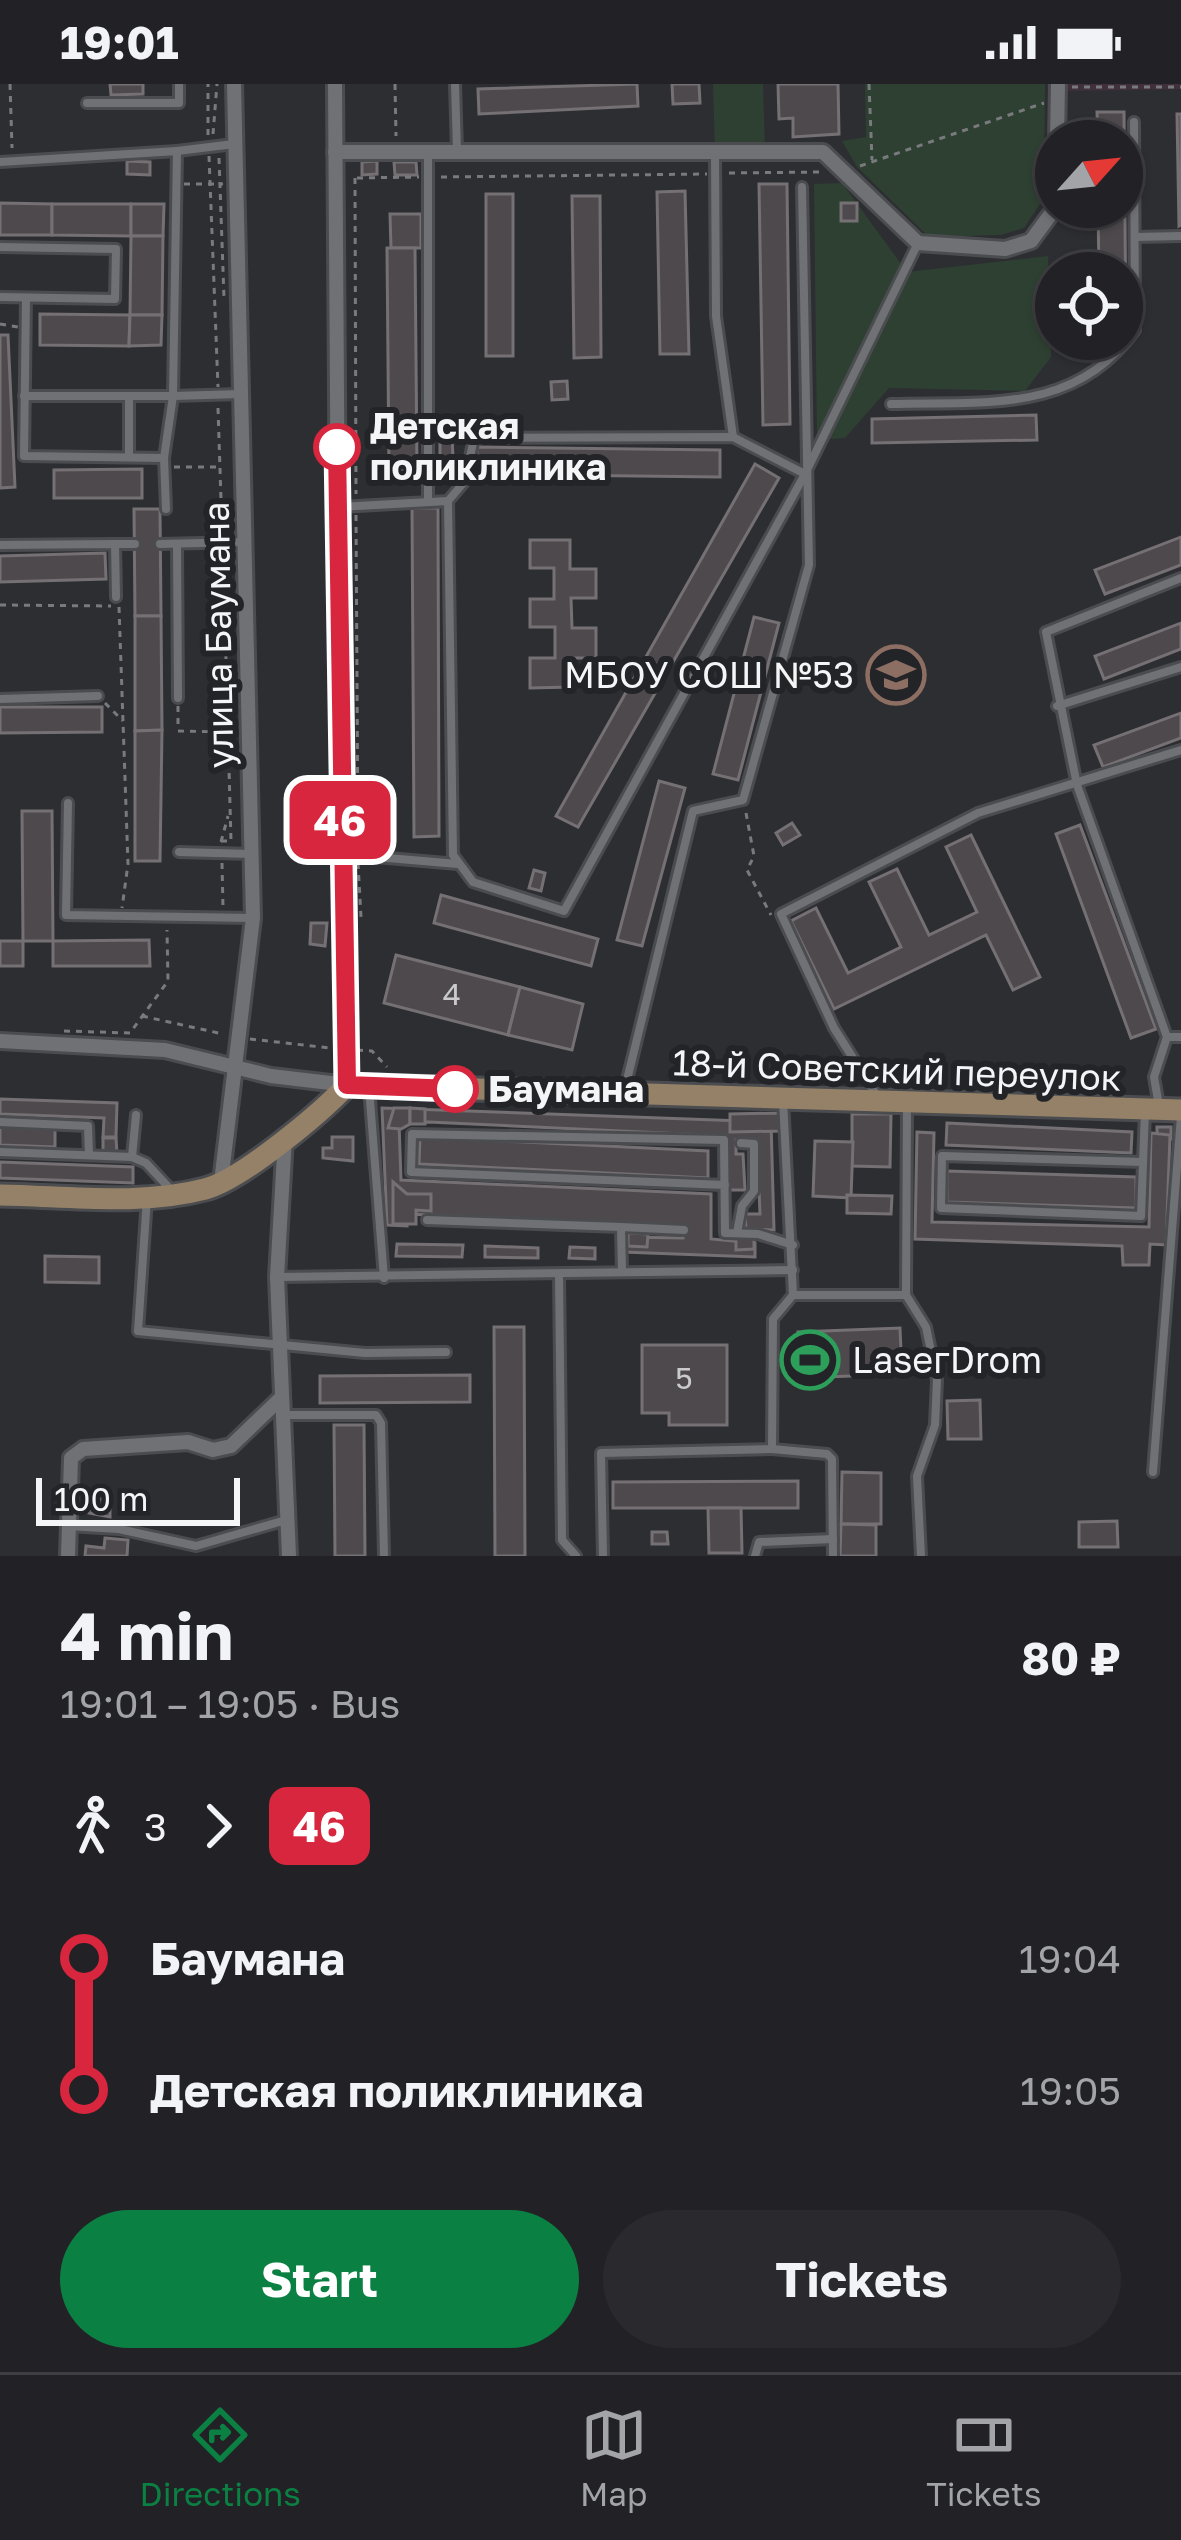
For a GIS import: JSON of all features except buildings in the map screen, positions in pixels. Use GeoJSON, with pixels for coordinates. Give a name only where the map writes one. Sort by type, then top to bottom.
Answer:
{"type":"FeatureCollection","features":[{"type":"Feature","properties":{"kind":"street","name":"улица Баумана"},"geometry":{"type":"LineString","coordinates":[[221,1182],[253,918],[242,394],[229,184],[235,144],[234,84]]}},
{"type":"Feature","properties":{"kind":"street"},"geometry":{"type":"LineString","coordinates":[[335,84],[340,854],[346,1050],[368,1086]]}},
{"type":"Feature","properties":{"kind":"street"},"geometry":{"type":"LineString","coordinates":[[1057,120],[1058,85]]}},
{"type":"Feature","properties":{"kind":"street"},"geometry":{"type":"LineString","coordinates":[[335,152],[823,152],[918,243],[1005,249],[1031,241],[1041,228]]}},
{"type":"Feature","properties":{"kind":"street"},"geometry":{"type":"LineString","coordinates":[[0,1040],[165,1050],[235,1067],[368,1086]]}},
{"type":"Feature","properties":{"kind":"street"},"geometry":{"type":"LineString","coordinates":[[0,1195],[148,1196],[221,1182],[368,1086]]}},
{"type":"Feature","properties":{"kind":"street","name":"18-й Советский переулок"},"geometry":{"type":"LineString","coordinates":[[368,1086],[1167,1111]]}},
{"type":"Feature","properties":{"kind":"street"},"geometry":{"type":"LineString","coordinates":[[285,1138],[277,1277],[290,1556]]}},
{"type":"Feature","properties":{"kind":"street"},"geometry":{"type":"LineString","coordinates":[[68,1556],[71,1458],[83,1449],[188,1442],[213,1450],[232,1446],[282,1397]]}},
{"type":"Feature","properties":{"kind":"lane"},"geometry":{"type":"LineString","coordinates":[[88,103],[179,103],[179,84]]}},
{"type":"Feature","properties":{"kind":"lane"},"geometry":{"type":"LineString","coordinates":[[455,84],[457,151]]}},
{"type":"Feature","properties":{"kind":"lane"},"geometry":{"type":"LineString","coordinates":[[0,162],[235,144]]}},
{"type":"Feature","properties":{"kind":"lane"},"geometry":{"type":"LineString","coordinates":[[166,509],[177,151]]}},
{"type":"Feature","properties":{"kind":"lane"},"geometry":{"type":"LineString","coordinates":[[428,152],[428,500]]}},
{"type":"Feature","properties":{"kind":"lane"},"geometry":{"type":"LineString","coordinates":[[715,152],[716,316],[733,436]]}},
{"type":"Feature","properties":{"kind":"lane"},"geometry":{"type":"LineString","coordinates":[[623,1096],[692,811],[743,800],[809,565],[802,187]]}},
{"type":"Feature","properties":{"kind":"lane"},"geometry":{"type":"LineString","coordinates":[[891,404],[1038,399],[1096,371],[1136,330],[1135,228]]}},
{"type":"Feature","properties":{"kind":"lane"},"geometry":{"type":"LineString","coordinates":[[1135,237],[1181,236]]}},
{"type":"Feature","properties":{"kind":"lane"},"geometry":{"type":"LineString","coordinates":[[806,474],[733,436],[474,439],[465,481],[448,501],[453,855],[473,882],[564,911],[806,474],[918,243]]}},
{"type":"Feature","properties":{"kind":"lane"},"geometry":{"type":"LineString","coordinates":[[0,248],[116,249],[115,299],[0,297]]}},
{"type":"Feature","properties":{"kind":"lane"},"geometry":{"type":"LineString","coordinates":[[26,298],[23,456],[164,458]]}},
{"type":"Feature","properties":{"kind":"lane"},"geometry":{"type":"LineString","coordinates":[[25,396],[242,394]]}},
{"type":"Feature","properties":{"kind":"lane"},"geometry":{"type":"LineString","coordinates":[[129,397],[129,457]]}},
{"type":"Feature","properties":{"kind":"lane"},"geometry":{"type":"LineString","coordinates":[[338,507],[448,501]]}},
{"type":"Feature","properties":{"kind":"lane"},"geometry":{"type":"LineString","coordinates":[[160,544],[246,542]]}},
{"type":"Feature","properties":{"kind":"lane"},"geometry":{"type":"LineString","coordinates":[[115,544],[117,601]]}},
{"type":"Feature","properties":{"kind":"lane"},"geometry":{"type":"LineString","coordinates":[[0,545],[135,544]]}},
{"type":"Feature","properties":{"kind":"lane"},"geometry":{"type":"LineString","coordinates":[[177,544],[178,698]]}},
{"type":"Feature","properties":{"kind":"lane"},"geometry":{"type":"LineString","coordinates":[[1153,1472],[1167,1111],[1154,1078],[1167,1037],[1077,785],[1046,632],[1181,578]]}},
{"type":"Feature","properties":{"kind":"lane"},"geometry":{"type":"LineString","coordinates":[[1058,706],[1181,667]]}},
{"type":"Feature","properties":{"kind":"lane"},"geometry":{"type":"LineString","coordinates":[[0,699],[98,696]]}},
{"type":"Feature","properties":{"kind":"lane"},"geometry":{"type":"LineString","coordinates":[[880,1101],[834,1028],[781,914],[978,813],[1181,750]]}},
{"type":"Feature","properties":{"kind":"lane"},"geometry":{"type":"LineString","coordinates":[[68,803],[66,914],[253,918]]}},
{"type":"Feature","properties":{"kind":"lane"},"geometry":{"type":"LineString","coordinates":[[179,852],[253,854]]}},
{"type":"Feature","properties":{"kind":"lane"},"geometry":{"type":"LineString","coordinates":[[340,854],[459,864]]}},
{"type":"Feature","properties":{"kind":"lane"},"geometry":{"type":"LineString","coordinates":[[1167,1037],[1181,1037]]}},
{"type":"Feature","properties":{"kind":"lane"},"geometry":{"type":"LineString","coordinates":[[368,1086],[384,1278]]}},
{"type":"Feature","properties":{"kind":"lane"},"geometry":{"type":"LineString","coordinates":[[772,1450],[773,1319],[793,1295],[783,1098]]}},
{"type":"Feature","properties":{"kind":"lane"},"geometry":{"type":"LineString","coordinates":[[908,1101],[906,1294],[926,1328],[937,1380],[934,1425],[917,1475],[921,1556]]}},
{"type":"Feature","properties":{"kind":"lane"},"geometry":{"type":"LineString","coordinates":[[1143,1162],[942,1156],[940,1208],[1141,1216],[1143,1162],[1167,1111]]}},
{"type":"Feature","properties":{"kind":"lane"},"geometry":{"type":"LineString","coordinates":[[132,1157],[136,1115]]}},
{"type":"Feature","properties":{"kind":"lane"},"geometry":{"type":"LineString","coordinates":[[0,1122],[88,1126],[88,1155]]}},
{"type":"Feature","properties":{"kind":"lane"},"geometry":{"type":"LineString","coordinates":[[725,1185],[411,1172],[412,1134],[724,1140],[725,1185],[725,1233],[793,1245]]}},
{"type":"Feature","properties":{"kind":"lane"},"geometry":{"type":"LineString","coordinates":[[737,1232],[742,1206],[754,1190],[754,1144],[741,1143]]}},
{"type":"Feature","properties":{"kind":"lane"},"geometry":{"type":"LineString","coordinates":[[0,1152],[132,1157],[146,1163],[173,1192]]}},
{"type":"Feature","properties":{"kind":"lane"},"geometry":{"type":"LineString","coordinates":[[148,1196],[138,1331],[365,1353],[446,1352]]}},
{"type":"Feature","properties":{"kind":"lane"},"geometry":{"type":"LineString","coordinates":[[427,1220],[684,1229]]}},
{"type":"Feature","properties":{"kind":"lane"},"geometry":{"type":"LineString","coordinates":[[621,1227],[622,1272]]}},
{"type":"Feature","properties":{"kind":"lane"},"geometry":{"type":"LineString","coordinates":[[277,1277],[793,1270]]}},
{"type":"Feature","properties":{"kind":"lane"},"geometry":{"type":"LineString","coordinates":[[559,1274],[562,1540],[575,1556]]}},
{"type":"Feature","properties":{"kind":"lane"},"geometry":{"type":"LineString","coordinates":[[793,1295],[906,1294]]}},
{"type":"Feature","properties":{"kind":"lane"},"geometry":{"type":"LineString","coordinates":[[283,1415],[376,1415],[381,1423],[384,1556]]}},
{"type":"Feature","properties":{"kind":"lane"},"geometry":{"type":"LineString","coordinates":[[603,1556],[601,1453],[772,1450],[827,1454],[832,1460],[833,1556]]}},
{"type":"Feature","properties":{"kind":"lane"},"geometry":{"type":"LineString","coordinates":[[68,1526],[196,1546],[287,1520]]}},
{"type":"Feature","properties":{"kind":"lane"},"geometry":{"type":"LineString","coordinates":[[755,1556],[759,1542],[833,1539]]}},
{"type":"Feature","properties":{"kind":"path"},"geometry":{"type":"LineString","coordinates":[[10,84],[12,161]]}},
{"type":"Feature","properties":{"kind":"path"},"geometry":{"type":"LineString","coordinates":[[208,84],[208,147],[220,159],[229,184],[226,384],[218,395]]}},
{"type":"Feature","properties":{"kind":"path"},"geometry":{"type":"LineString","coordinates":[[208,147],[218,121],[217,84]]}},
{"type":"Feature","properties":{"kind":"path"},"geometry":{"type":"LineString","coordinates":[[395,84],[396,152]]}},
{"type":"Feature","properties":{"kind":"path"},"geometry":{"type":"LineString","coordinates":[[869,84],[872,162]]}},
{"type":"Feature","properties":{"kind":"path"},"geometry":{"type":"LineString","coordinates":[[1058,85],[1181,87]]}},
{"type":"Feature","properties":{"kind":"path"},"geometry":{"type":"LineString","coordinates":[[355,178],[362,917]]}},
{"type":"Feature","properties":{"kind":"path"},"geometry":{"type":"LineString","coordinates":[[176,184],[229,184]]}},
{"type":"Feature","properties":{"kind":"path"},"geometry":{"type":"LineString","coordinates":[[0,324],[26,329]]}},
{"type":"Feature","properties":{"kind":"path"},"geometry":{"type":"LineString","coordinates":[[0,605],[117,601],[128,864],[122,915]]}},
{"type":"Feature","properties":{"kind":"path"},"geometry":{"type":"LineString","coordinates":[[224,917],[221,841],[231,841],[226,646]]}},
{"type":"Feature","properties":{"kind":"path"},"geometry":{"type":"LineString","coordinates":[[98,696],[124,723]]}},
{"type":"Feature","properties":{"kind":"path"},"geometry":{"type":"LineString","coordinates":[[178,698],[178,728],[228,732]]}},
{"type":"Feature","properties":{"kind":"path"},"geometry":{"type":"LineString","coordinates":[[743,800],[754,856],[747,870],[772,917],[781,914]]}},
{"type":"Feature","properties":{"kind":"path"},"geometry":{"type":"LineString","coordinates":[[63,1042],[64,1029],[130,1033],[168,981],[166,916]]}},
{"type":"Feature","properties":{"kind":"path"},"geometry":{"type":"LineString","coordinates":[[142,1016],[239,1037],[372,1051],[387,1064],[368,1086]]}},
{"type":"Feature","properties":{"kind":"shaded area"},"geometry":{"type":"Polygon","coordinates":[[[1067,84],[1181,84],[1181,89],[1067,91],[1067,84]]]}},
{"type":"Feature","properties":{"kind":"green space"},"geometry":{"type":"Polygon","coordinates":[[[713,84],[763,84],[765,152],[715,151],[713,84]]]}},
{"type":"Feature","properties":{"kind":"green space"},"geometry":{"type":"Polygon","coordinates":[[[865,84],[1045,84],[1045,120],[1035,120],[1035,212],[1024,228],[1001,235],[929,237],[857,167],[842,141],[866,137],[865,84]]]}},
{"type":"Feature","properties":{"kind":"green space"},"geometry":{"type":"Polygon","coordinates":[[[842,183],[907,272],[1035,257],[1035,360],[1049,360],[1025,391],[889,388],[845,438],[817,440],[814,184],[842,183]]]}},
{"type":"Feature","properties":{"kind":"bus line","name":"46"},"geometry":{"type":"LineString","coordinates":[[337,447],[347,1085],[455,1089]]}},
{"type":"Feature","properties":{"kind":"place","name":"Детская поликлиника"},"geometry":{"type":"Point","coordinates":[337,447]}},
{"type":"Feature","properties":{"kind":"place","name":"МБОУ СОШ №53"},"geometry":{"type":"Point","coordinates":[896,675]}},
{"type":"Feature","properties":{"kind":"place","name":"Баумана"},"geometry":{"type":"Point","coordinates":[455,1089]}},
{"type":"Feature","properties":{"kind":"place","name":"LaseгDrom"},"geometry":{"type":"Point","coordinates":[810,1360]}}]}
